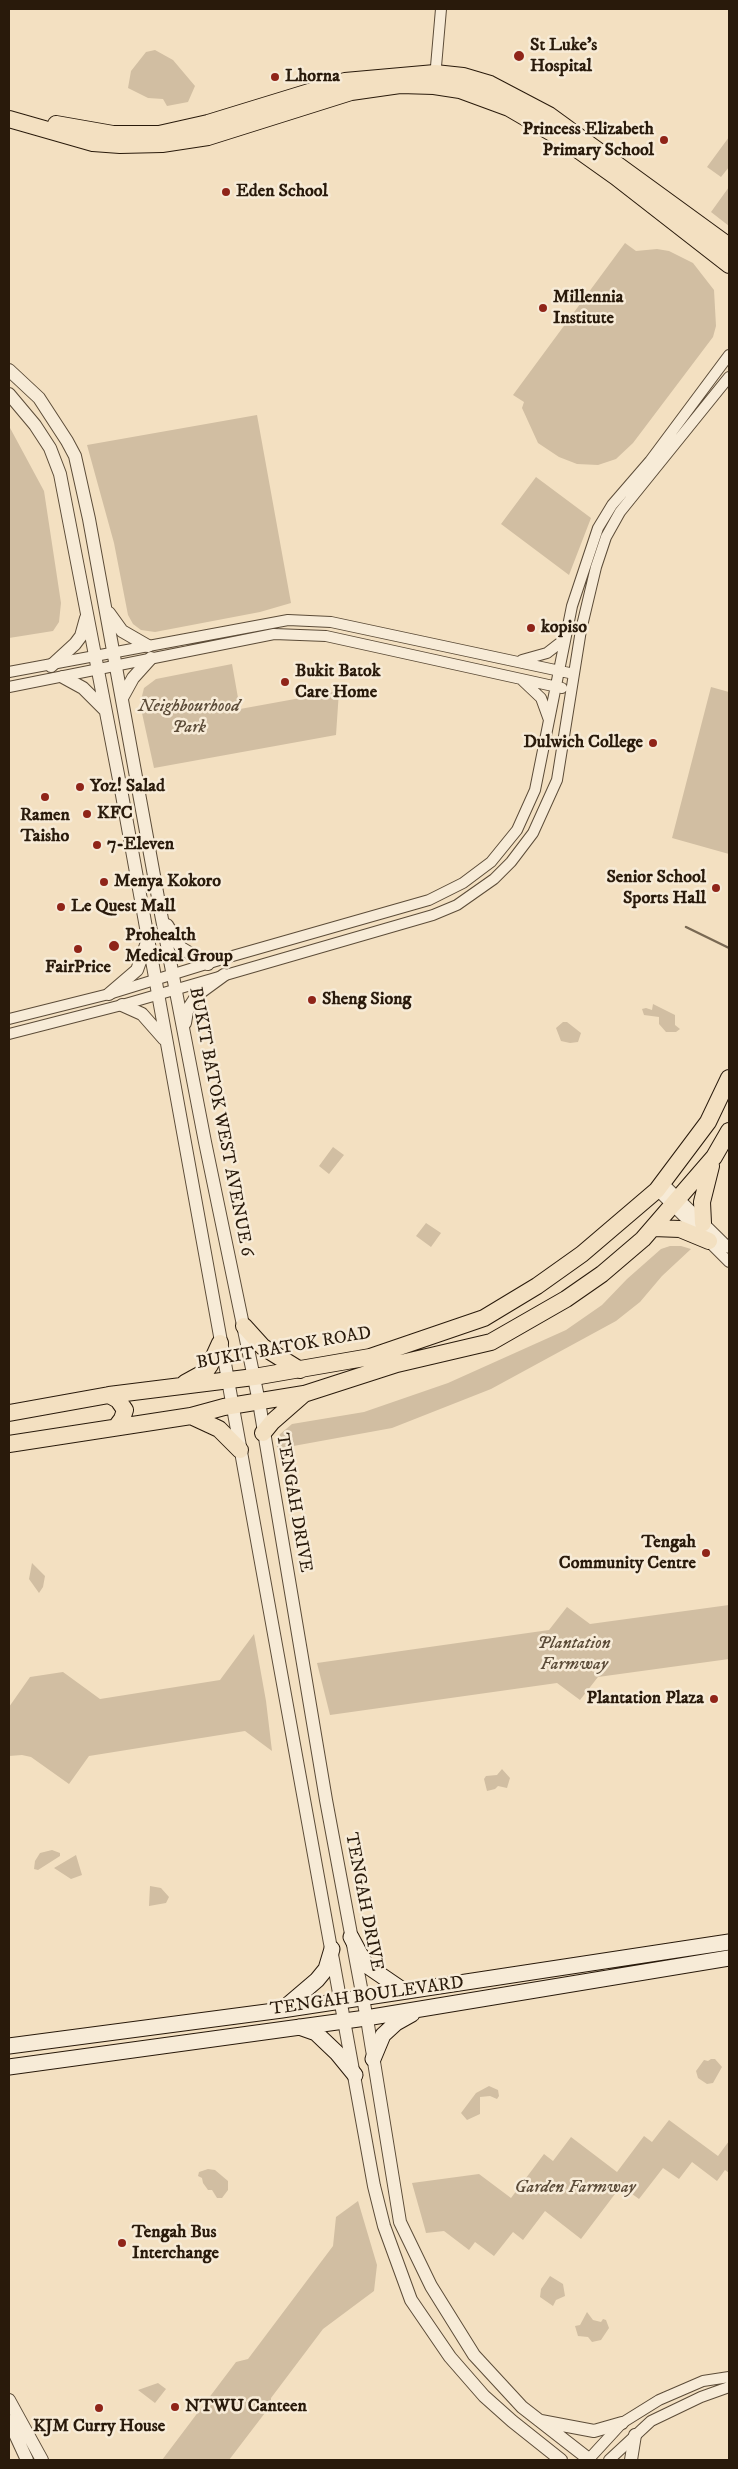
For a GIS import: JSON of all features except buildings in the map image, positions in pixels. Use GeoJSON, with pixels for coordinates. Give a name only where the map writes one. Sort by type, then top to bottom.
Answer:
{"type":"FeatureCollection","features":[{"type":"Feature","properties":{"kind":"main road"},"geometry":{"type":"LineString","coordinates":[[9,119],[93,143],[132,146],[162,144],[208,137],[351,92],[463,76],[490,84],[549,115],[729,246]]}},
{"type":"Feature","properties":{"kind":"main road"},"geometry":{"type":"LineString","coordinates":[[9,108],[55,124],[85,130],[113,134],[159,134],[208,123],[345,81],[435,80],[509,108],[564,140],[616,177],[729,265]]}},
{"type":"Feature","properties":{"kind":"main road","name":"BUKIT BATOK ROAD"},"geometry":{"type":"LineString","coordinates":[[9,1413],[109,1395],[227,1381],[370,1357],[484,1318],[537,1286],[582,1254],[660,1187],[708,1122],[729,1078]]}},
{"type":"Feature","properties":{"kind":"main road"},"geometry":{"type":"LineString","coordinates":[[9,1444],[191,1416],[232,1406],[304,1394],[397,1364],[492,1342],[566,1299],[595,1279],[643,1239],[714,1157],[729,1131]]}},
{"type":"Feature","properties":{"kind":"main road"},"geometry":{"type":"LineString","coordinates":[[703,1223],[702,1202],[704,1188],[714,1157]]}},
{"type":"Feature","properties":{"kind":"main road"},"geometry":{"type":"LineString","coordinates":[[653,1228],[680,1229],[709,1241]]}},
{"type":"Feature","properties":{"kind":"main road"},"geometry":{"type":"LineString","coordinates":[[244,1326],[263,1347],[300,1370]]}},
{"type":"Feature","properties":{"kind":"main road"},"geometry":{"type":"LineString","coordinates":[[176,1387],[204,1372],[210,1366],[220,1343]]}},
{"type":"Feature","properties":{"kind":"main road"},"geometry":{"type":"LineString","coordinates":[[263,1433],[272,1422],[304,1394]]}},
{"type":"Feature","properties":{"kind":"main road"},"geometry":{"type":"LineString","coordinates":[[109,1395],[118,1400],[125,1410],[116,1428]]}},
{"type":"Feature","properties":{"kind":"main road"},"geometry":{"type":"LineString","coordinates":[[191,1416],[219,1429],[240,1450]]}},
{"type":"Feature","properties":{"kind":"main road"},"geometry":{"type":"LineString","coordinates":[[352,1937],[366,1964],[404,1991]]}},
{"type":"Feature","properties":{"kind":"main road","name":"TENGAH BOULEVARD"},"geometry":{"type":"LineString","coordinates":[[9,2046],[282,2010],[729,1942]]}},
{"type":"Feature","properties":{"kind":"main road"},"geometry":{"type":"LineString","coordinates":[[282,2010],[317,1980],[326,1969],[332,1949]]}},
{"type":"Feature","properties":{"kind":"main road","name":"TENGAH BOULEVARD"},"geometry":{"type":"LineString","coordinates":[[9,2067],[366,2018],[729,1958]]}},
{"type":"Feature","properties":{"kind":"main road"},"geometry":{"type":"LineString","coordinates":[[373,2059],[383,2035],[396,2023],[422,2009]]}},
{"type":"Feature","properties":{"kind":"main road"},"geometry":{"type":"LineString","coordinates":[[298,2026],[316,2033],[337,2053],[355,2075]]}},
{"type":"Feature","properties":{"kind":"street"},"geometry":{"type":"LineString","coordinates":[[435,80],[441,9]]}},
{"type":"Feature","properties":{"kind":"street"},"geometry":{"type":"LineString","coordinates":[[11,1015],[109,994],[429,900],[463,884],[491,862],[516,830],[535,790],[572,606],[598,528],[612,506],[650,461],[729,355]]}},
{"type":"Feature","properties":{"kind":"street","name":"BUKIT BATOK WEST AVENUE 6"},"geometry":{"type":"LineString","coordinates":[[9,370],[26,384],[50,413],[75,456],[207,1151],[259,1402]]}},
{"type":"Feature","properties":{"kind":"street"},"geometry":{"type":"LineString","coordinates":[[9,1034],[176,990],[433,915],[457,905],[494,879],[511,862],[533,833],[557,780],[571,689],[591,586],[606,537],[620,512],[729,377]]}},
{"type":"Feature","properties":{"kind":"street","name":"BUKIT BATOK WEST AVENUE 6"},"geometry":{"type":"LineString","coordinates":[[9,394],[35,425],[56,461],[60,474],[106,712],[232,1406]]}},
{"type":"Feature","properties":{"kind":"street"},"geometry":{"type":"LineString","coordinates":[[105,607],[122,631],[150,652],[202,650],[274,634],[326,636],[571,689]]}},
{"type":"Feature","properties":{"kind":"street"},"geometry":{"type":"LineString","coordinates":[[51,666],[68,652],[81,636],[87,613]]}},
{"type":"Feature","properties":{"kind":"street"},"geometry":{"type":"LineString","coordinates":[[9,672],[51,666],[96,663],[288,620],[331,622],[574,674]]}},
{"type":"Feature","properties":{"kind":"street"},"geometry":{"type":"LineString","coordinates":[[508,660],[539,658],[554,649],[565,639]]}},
{"type":"Feature","properties":{"kind":"street"},"geometry":{"type":"LineString","coordinates":[[122,698],[132,678],[150,652]]}},
{"type":"Feature","properties":{"kind":"street"},"geometry":{"type":"LineString","coordinates":[[9,687],[63,677],[96,663]]}},
{"type":"Feature","properties":{"kind":"street"},"geometry":{"type":"LineString","coordinates":[[63,677],[83,688],[106,712]]}},
{"type":"Feature","properties":{"kind":"street"},"geometry":{"type":"LineString","coordinates":[[515,678],[536,692],[544,704],[550,723]]}},
{"type":"Feature","properties":{"kind":"street"},"geometry":{"type":"LineString","coordinates":[[161,914],[181,948],[208,964]]}},
{"type":"Feature","properties":{"kind":"street"},"geometry":{"type":"LineString","coordinates":[[109,994],[137,970],[147,941]]}},
{"type":"Feature","properties":{"kind":"street"},"geometry":{"type":"LineString","coordinates":[[184,1029],[187,1010],[193,999],[203,989],[224,975]]}},
{"type":"Feature","properties":{"kind":"street"},"geometry":{"type":"LineString","coordinates":[[122,1005],[142,1014],[166,1041]]}},
{"type":"Feature","properties":{"kind":"street"},"geometry":{"type":"LineString","coordinates":[[660,1187],[703,1223],[729,1248]]}},
{"type":"Feature","properties":{"kind":"street"},"geometry":{"type":"LineString","coordinates":[[676,1202],[729,1262]]}},
{"type":"Feature","properties":{"kind":"street","name":"TENGAH DRIVE"},"geometry":{"type":"LineString","coordinates":[[259,1402],[400,2222],[432,2286],[474,2355],[522,2407],[589,2460]]}},
{"type":"Feature","properties":{"kind":"street"},"geometry":{"type":"LineString","coordinates":[[232,1406],[346,2020],[374,2186],[384,2226],[411,2300],[450,2357],[484,2396],[561,2460]]}},
{"type":"Feature","properties":{"kind":"street"},"geometry":{"type":"LineString","coordinates":[[589,2460],[622,2423],[658,2400],[703,2381],[729,2377]]}},
{"type":"Feature","properties":{"kind":"street"},"geometry":{"type":"LineString","coordinates":[[609,2460],[651,2421],[700,2397],[729,2387]]}},
{"type":"Feature","properties":{"kind":"street"},"geometry":{"type":"LineString","coordinates":[[9,2400],[42,2460]]}},
{"type":"Feature","properties":{"kind":"street"},"geometry":{"type":"LineString","coordinates":[[539,2420],[594,2431],[622,2423]]}},
{"type":"Feature","properties":{"kind":"street"},"geometry":{"type":"LineString","coordinates":[[9,2421],[27,2460]]}},
{"type":"Feature","properties":{"kind":"street"},"geometry":{"type":"LineString","coordinates":[[631,2460],[635,2435]]}},
{"type":"Feature","properties":{"kind":"street"},"geometry":{"type":"LineString","coordinates":[[535,2440],[546,2460]]}},
{"type":"Feature","properties":{"kind":"green space"},"geometry":{"type":"Polygon","coordinates":[[[155,50],[173,60],[195,86],[188,102],[167,106],[163,99],[148,98],[128,88],[131,71],[146,52],[155,50]]]}},
{"type":"Feature","properties":{"kind":"green space"},"geometry":{"type":"Polygon","coordinates":[[[729,137],[729,167],[721,177],[707,167],[729,137]]]}},
{"type":"Feature","properties":{"kind":"green space"},"geometry":{"type":"Polygon","coordinates":[[[729,187],[729,226],[711,212],[729,187]]]}},
{"type":"Feature","properties":{"kind":"green space"},"geometry":{"type":"Polygon","coordinates":[[[625,243],[636,251],[657,249],[669,251],[693,263],[714,290],[716,326],[713,337],[633,443],[616,459],[598,465],[577,464],[559,457],[538,443],[522,408],[524,402],[513,395],[625,243]]]}},
{"type":"Feature","properties":{"kind":"green space"},"geometry":{"type":"Polygon","coordinates":[[[257,415],[291,603],[260,612],[155,632],[141,630],[133,624],[128,615],[114,543],[87,445],[257,415]]]}},
{"type":"Feature","properties":{"kind":"green space"},"geometry":{"type":"Polygon","coordinates":[[[9,426],[44,491],[61,603],[59,622],[53,631],[9,638],[9,426]]]}},
{"type":"Feature","properties":{"kind":"green space"},"geometry":{"type":"Polygon","coordinates":[[[536,477],[591,518],[569,575],[501,524],[536,477]]]}},
{"type":"Feature","properties":{"kind":"green space","name":"Neighbourhood Park"},"geometry":{"type":"Polygon","coordinates":[[[232,664],[240,709],[339,691],[336,735],[154,768],[140,704],[144,688],[156,679],[232,664]]]}},
{"type":"Feature","properties":{"kind":"green space"},"geometry":{"type":"Polygon","coordinates":[[[711,687],[729,692],[729,854],[672,838],[711,687]]]}},
{"type":"Feature","properties":{"kind":"green space"},"geometry":{"type":"Polygon","coordinates":[[[653,1004],[675,1015],[675,1025],[680,1029],[676,1032],[666,1032],[659,1024],[659,1017],[644,1015],[642,1009],[652,1010],[653,1004]]]}},
{"type":"Feature","properties":{"kind":"green space"},"geometry":{"type":"Polygon","coordinates":[[[563,1022],[567,1022],[581,1033],[578,1042],[561,1041],[556,1028],[563,1022]]]}},
{"type":"Feature","properties":{"kind":"green space"},"geometry":{"type":"Polygon","coordinates":[[[333,1147],[344,1155],[329,1174],[319,1166],[333,1147]]]}},
{"type":"Feature","properties":{"kind":"green space"},"geometry":{"type":"Polygon","coordinates":[[[426,1223],[441,1233],[431,1247],[416,1236],[426,1223]]]}},
{"type":"Feature","properties":{"kind":"green space"},"geometry":{"type":"Polygon","coordinates":[[[670,1246],[681,1246],[691,1249],[662,1276],[640,1302],[616,1321],[491,1389],[392,1428],[277,1449],[277,1441],[280,1434],[292,1424],[364,1412],[448,1383],[566,1330],[602,1305],[627,1279],[661,1249],[670,1246]]]}},
{"type":"Feature","properties":{"kind":"green space"},"geometry":{"type":"Polygon","coordinates":[[[32,1563],[45,1576],[43,1587],[39,1593],[29,1579],[32,1563]]]}},
{"type":"Feature","properties":{"kind":"green space","name":"Plantation Farmway"},"geometry":{"type":"Polygon","coordinates":[[[729,1605],[729,1659],[598,1677],[580,1700],[557,1683],[330,1715],[317,1663],[549,1630],[567,1607],[590,1624],[729,1605]]]}},
{"type":"Feature","properties":{"kind":"green space"},"geometry":{"type":"Polygon","coordinates":[[[254,1634],[266,1701],[272,1751],[245,1731],[89,1756],[69,1784],[31,1757],[22,1755],[9,1756],[9,1707],[30,1677],[63,1672],[100,1699],[220,1680],[254,1634]]]}},
{"type":"Feature","properties":{"kind":"green space"},"geometry":{"type":"Polygon","coordinates":[[[502,1769],[510,1778],[507,1788],[498,1786],[487,1791],[484,1779],[486,1776],[497,1775],[502,1769]]]}},
{"type":"Feature","properties":{"kind":"green space"},"geometry":{"type":"Polygon","coordinates":[[[52,1850],[60,1853],[60,1856],[38,1870],[34,1869],[35,1861],[40,1853],[52,1850]]]}},
{"type":"Feature","properties":{"kind":"green space"},"geometry":{"type":"Polygon","coordinates":[[[76,1855],[82,1875],[71,1879],[54,1868],[76,1855]]]}},
{"type":"Feature","properties":{"kind":"green space"},"geometry":{"type":"Polygon","coordinates":[[[150,1886],[161,1888],[169,1897],[166,1903],[149,1906],[150,1886]]]}},
{"type":"Feature","properties":{"kind":"green space"},"geometry":{"type":"Polygon","coordinates":[[[715,2059],[722,2067],[713,2083],[707,2084],[698,2078],[696,2071],[704,2060],[708,2061],[715,2059]]]}},
{"type":"Feature","properties":{"kind":"green space"},"geometry":{"type":"Polygon","coordinates":[[[489,2086],[498,2090],[499,2096],[497,2099],[490,2096],[480,2097],[480,2114],[467,2120],[461,2113],[476,2093],[489,2086]]]}},
{"type":"Feature","properties":{"kind":"green space","name":"Garden Farmway"},"geometry":{"type":"Polygon","coordinates":[[[669,2120],[718,2156],[729,2141],[729,2173],[725,2170],[717,2181],[692,2162],[679,2179],[663,2168],[639,2199],[621,2186],[581,2239],[545,2211],[523,2240],[513,2232],[494,2256],[475,2242],[469,2250],[444,2231],[426,2233],[412,2183],[479,2174],[511,2198],[544,2154],[553,2161],[571,2137],[617,2172],[644,2136],[652,2142],[669,2120]]]}},
{"type":"Feature","properties":{"kind":"green space"},"geometry":{"type":"Polygon","coordinates":[[[208,2169],[215,2170],[228,2181],[228,2190],[222,2198],[217,2198],[212,2190],[208,2190],[202,2178],[198,2176],[199,2172],[208,2169]]]}},
{"type":"Feature","properties":{"kind":"green space"},"geometry":{"type":"Polygon","coordinates":[[[358,2201],[377,2265],[374,2291],[323,2329],[271,2398],[271,2405],[229,2460],[162,2460],[236,2362],[248,2359],[333,2246],[336,2217],[358,2201]]]}},
{"type":"Feature","properties":{"kind":"green space"},"geometry":{"type":"Polygon","coordinates":[[[550,2276],[563,2284],[565,2296],[556,2300],[553,2306],[540,2297],[541,2289],[550,2276]]]}},
{"type":"Feature","properties":{"kind":"green space"},"geometry":{"type":"Polygon","coordinates":[[[587,2312],[593,2320],[601,2322],[603,2319],[606,2320],[609,2328],[601,2340],[592,2342],[588,2337],[578,2336],[575,2326],[580,2325],[587,2312]]]}},
{"type":"Feature","properties":{"kind":"green space"},"geometry":{"type":"Polygon","coordinates":[[[158,2383],[166,2389],[155,2403],[138,2390],[158,2383]]]}},
{"type":"Feature","properties":{"kind":"waterway"},"geometry":{"type":"LineString","coordinates":[[686,927],[729,948]]}},
{"type":"Feature","properties":{"kind":"place","name":"St Luke’s Hospital"},"geometry":{"type":"Point","coordinates":[519,56]}},
{"type":"Feature","properties":{"kind":"place","name":"Lhorna"},"geometry":{"type":"Point","coordinates":[275,77]}},
{"type":"Feature","properties":{"kind":"place","name":"Princess Elizabeth Primary School"},"geometry":{"type":"Point","coordinates":[664,140]}},
{"type":"Feature","properties":{"kind":"place","name":"Eden School"},"geometry":{"type":"Point","coordinates":[226,192]}},
{"type":"Feature","properties":{"kind":"place","name":"Millennia Institute"},"geometry":{"type":"Point","coordinates":[543,308]}},
{"type":"Feature","properties":{"kind":"place","name":"kopiso"},"geometry":{"type":"Point","coordinates":[531,628]}},
{"type":"Feature","properties":{"kind":"place","name":"Bukit Batok Care Home"},"geometry":{"type":"Point","coordinates":[285,682]}},
{"type":"Feature","properties":{"kind":"place","name":"Dulwich College"},"geometry":{"type":"Point","coordinates":[653,743]}},
{"type":"Feature","properties":{"kind":"place","name":"Yoz! Salad"},"geometry":{"type":"Point","coordinates":[80,787]}},
{"type":"Feature","properties":{"kind":"place","name":"Ramen Taisho"},"geometry":{"type":"Point","coordinates":[45,797]}},
{"type":"Feature","properties":{"kind":"place","name":"KFC"},"geometry":{"type":"Point","coordinates":[87,814]}},
{"type":"Feature","properties":{"kind":"place","name":"7-Eleven"},"geometry":{"type":"Point","coordinates":[97,845]}},
{"type":"Feature","properties":{"kind":"place","name":"Menya Kokoro"},"geometry":{"type":"Point","coordinates":[104,882]}},
{"type":"Feature","properties":{"kind":"place","name":"Senior School Sports Hall"},"geometry":{"type":"Point","coordinates":[716,888]}},
{"type":"Feature","properties":{"kind":"place","name":"Le Quest Mall"},"geometry":{"type":"Point","coordinates":[61,907]}},
{"type":"Feature","properties":{"kind":"place","name":"Prohealth Medical Group"},"geometry":{"type":"Point","coordinates":[114,946]}},
{"type":"Feature","properties":{"kind":"place","name":"FairPrice"},"geometry":{"type":"Point","coordinates":[78,949]}},
{"type":"Feature","properties":{"kind":"place","name":"Sheng Siong"},"geometry":{"type":"Point","coordinates":[312,1000]}},
{"type":"Feature","properties":{"kind":"place","name":"Tengah Community Centre"},"geometry":{"type":"Point","coordinates":[706,1553]}},
{"type":"Feature","properties":{"kind":"place","name":"Plantation Plaza"},"geometry":{"type":"Point","coordinates":[714,1699]}},
{"type":"Feature","properties":{"kind":"place","name":"Tengah Bus Interchange"},"geometry":{"type":"Point","coordinates":[122,2243]}},
{"type":"Feature","properties":{"kind":"place","name":"NTWU Canteen"},"geometry":{"type":"Point","coordinates":[175,2407]}},
{"type":"Feature","properties":{"kind":"place","name":"KJM Curry House"},"geometry":{"type":"Point","coordinates":[99,2408]}}]}
